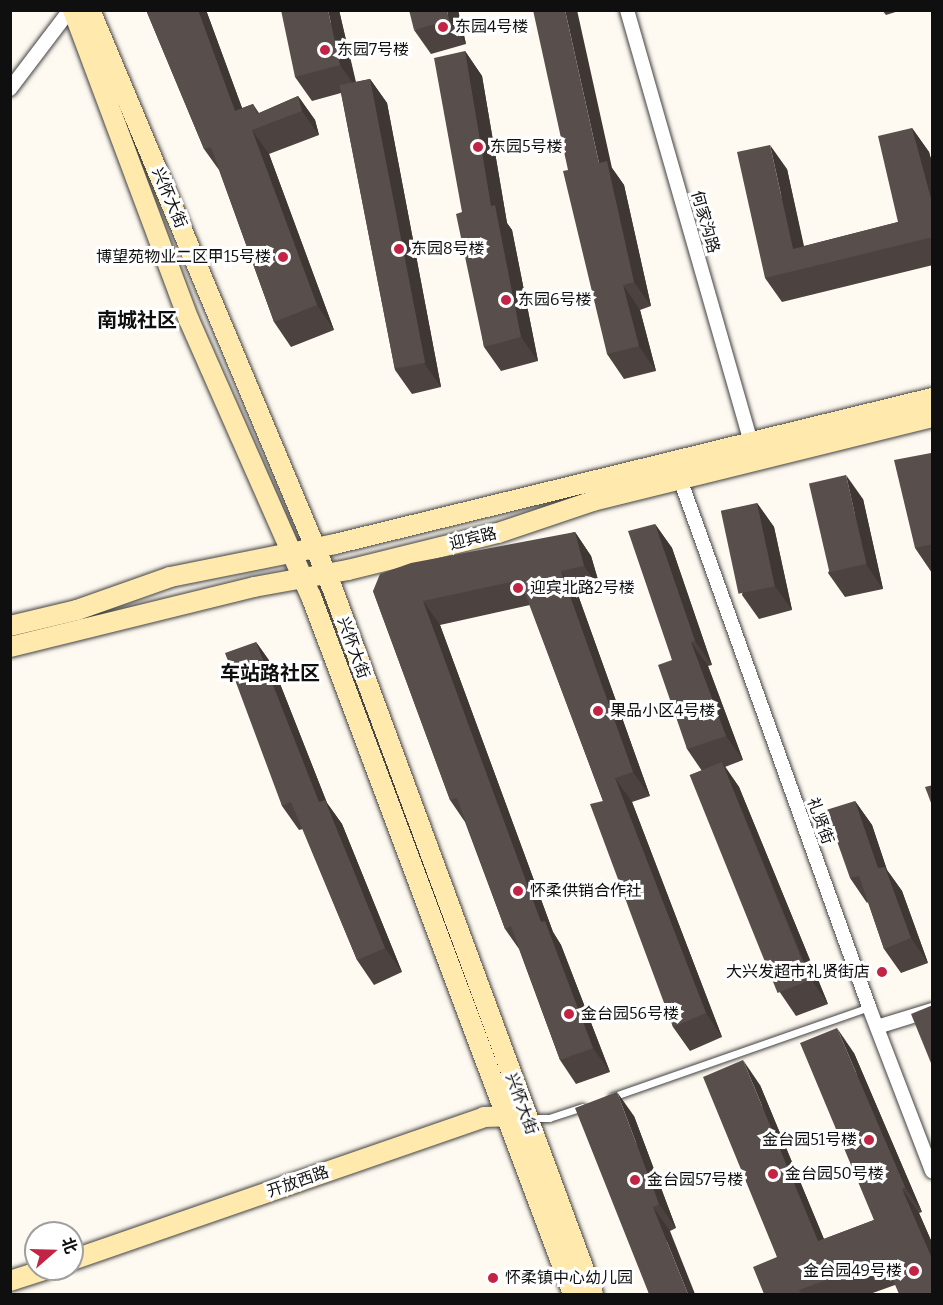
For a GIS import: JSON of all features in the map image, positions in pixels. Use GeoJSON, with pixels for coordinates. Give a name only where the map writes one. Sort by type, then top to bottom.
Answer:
{"type":"FeatureCollection","features":[{"type":"Feature","properties":{"kind":"main road","name":"兴怀大街"},"geometry":{"type":"LineString","coordinates":[[71,10],[189,320],[302,577],[573,1294]]}},
{"type":"Feature","properties":{"kind":"main road","name":"兴怀大街"},"geometry":{"type":"LineString","coordinates":[[90,10],[326,573],[593,1294]]}},
{"type":"Feature","properties":{"kind":"main road","name":"迎宾路"},"geometry":{"type":"LineString","coordinates":[[10,626],[78,610],[170,577],[315,548],[933,398]]}},
{"type":"Feature","properties":{"kind":"main road","name":"迎宾路"},"geometry":{"type":"LineString","coordinates":[[10,646],[498,533],[593,501],[933,417]]}},
{"type":"Feature","properties":{"kind":"main road","name":"开放西路"},"geometry":{"type":"LineString","coordinates":[[84,1256],[484,1117],[505,1115],[526,1118]]}},
{"type":"Feature","properties":{"kind":"street"},"geometry":{"type":"LineString","coordinates":[[10,89],[71,10]]}},
{"type":"Feature","properties":{"kind":"street","name":"何家沟路"},"geometry":{"type":"LineString","coordinates":[[627,10],[751,443]]}},
{"type":"Feature","properties":{"kind":"street","name":"礼贤街"},"geometry":{"type":"LineString","coordinates":[[680,479],[869,1007],[933,1172]]}},
{"type":"Feature","properties":{"kind":"street"},"geometry":{"type":"LineString","coordinates":[[877,1027],[933,1010]]}},
{"type":"Feature","properties":{"kind":"lane"},"geometry":{"type":"LineString","coordinates":[[602,1101],[869,1007]]}},
{"type":"Feature","properties":{"kind":"lane"},"geometry":{"type":"LineString","coordinates":[[526,1118],[549,1118],[591,1104]]}},
{"type":"Feature","properties":{"kind":"building"},"geometry":{"type":"Polygon","coordinates":[[[146,10],[198,10],[235,111],[253,104],[257,114],[298,96],[302,111],[252,130],[317,305],[274,322],[211,147],[204,149],[146,10]]]}},
{"type":"Feature","properties":{"kind":"building"},"geometry":{"type":"Polygon","coordinates":[[[281,10],[328,10],[340,65],[295,77],[281,10]]]}},
{"type":"Feature","properties":{"kind":"building"},"geometry":{"type":"Polygon","coordinates":[[[409,10],[447,10],[449,20],[414,30],[409,10]]]}},
{"type":"Feature","properties":{"kind":"building"},"geometry":{"type":"Polygon","coordinates":[[[533,10],[565,10],[599,163],[607,161],[634,282],[623,285],[639,346],[607,354],[563,171],[568,170],[533,10]]]}},
{"type":"Feature","properties":{"kind":"building"},"geometry":{"type":"Polygon","coordinates":[[[465,51],[491,206],[495,205],[521,337],[484,347],[456,214],[462,212],[434,58],[465,51]]]}},
{"type":"Feature","properties":{"kind":"building"},"geometry":{"type":"Polygon","coordinates":[[[370,79],[425,363],[395,369],[340,85],[370,79]]]}},
{"type":"Feature","properties":{"kind":"building"},"geometry":{"type":"Polygon","coordinates":[[[912,128],[933,206],[933,237],[765,278],[737,152],[770,145],[793,249],[898,222],[878,136],[912,128]]]}},
{"type":"Feature","properties":{"kind":"building"},"geometry":{"type":"Polygon","coordinates":[[[931,453],[933,460],[933,544],[915,548],[894,460],[931,453]]]}},
{"type":"Feature","properties":{"kind":"building"},"geometry":{"type":"Polygon","coordinates":[[[846,475],[866,564],[829,572],[809,484],[846,475]]]}},
{"type":"Feature","properties":{"kind":"building"},"geometry":{"type":"Polygon","coordinates":[[[757,503],[775,586],[738,594],[721,511],[757,503]]]}},
{"type":"Feature","properties":{"kind":"building"},"geometry":{"type":"Polygon","coordinates":[[[655,524],[695,641],[691,642],[726,736],[687,749],[658,665],[672,660],[628,531],[655,524]]]}},
{"type":"Feature","properties":{"kind":"building"},"geometry":{"type":"Polygon","coordinates":[[[575,532],[584,566],[561,571],[633,772],[615,778],[706,1013],[673,1027],[590,804],[603,801],[520,580],[423,601],[541,922],[545,921],[593,1048],[560,1060],[511,926],[505,929],[457,798],[450,800],[373,591],[380,574],[411,563],[575,532]]]}},
{"type":"Feature","properties":{"kind":"building"},"geometry":{"type":"Polygon","coordinates":[[[256,642],[319,802],[325,800],[385,948],[357,960],[291,802],[282,806],[225,653],[256,642]]]}},
{"type":"Feature","properties":{"kind":"building"},"geometry":{"type":"Polygon","coordinates":[[[722,762],[810,980],[778,993],[690,775],[722,762]]]}},
{"type":"Feature","properties":{"kind":"building"},"geometry":{"type":"Polygon","coordinates":[[[933,785],[933,808],[925,787],[933,785]]]}},
{"type":"Feature","properties":{"kind":"building"},"geometry":{"type":"Polygon","coordinates":[[[855,801],[878,868],[885,867],[911,938],[884,949],[859,876],[850,878],[826,810],[855,801]]]}},
{"type":"Feature","properties":{"kind":"building"},"geometry":{"type":"Polygon","coordinates":[[[933,1005],[933,1068],[911,1014],[933,1005]]]}},
{"type":"Feature","properties":{"kind":"building"},"geometry":{"type":"Polygon","coordinates":[[[837,1028],[905,1187],[902,1189],[933,1261],[933,1294],[899,1294],[884,1259],[799,1290],[801,1294],[764,1294],[753,1267],[777,1257],[703,1077],[743,1060],[818,1241],[874,1220],[800,1043],[837,1028]]]}},
{"type":"Feature","properties":{"kind":"building","name":"金台园57号楼"},"geometry":{"type":"Polygon","coordinates":[[[617,1092],[659,1204],[653,1207],[688,1294],[649,1294],[575,1108],[617,1092]]]}},
{"type":"Feature","properties":{"kind":"place","name":"东园4号楼"},"geometry":{"type":"Point","coordinates":[443,27]}},
{"type":"Feature","properties":{"kind":"place","name":"东园7号楼"},"geometry":{"type":"Point","coordinates":[325,50]}},
{"type":"Feature","properties":{"kind":"place","name":"东园5号楼"},"geometry":{"type":"Point","coordinates":[478,147]}},
{"type":"Feature","properties":{"kind":"place","name":"东园8号楼"},"geometry":{"type":"Point","coordinates":[399,249]}},
{"type":"Feature","properties":{"kind":"place","name":"博望苑物业二区甲15号楼"},"geometry":{"type":"Point","coordinates":[283,257]}},
{"type":"Feature","properties":{"kind":"place","name":"东园6号楼"},"geometry":{"type":"Point","coordinates":[506,300]}},
{"type":"Feature","properties":{"kind":"place","name":"迎宾北路2号楼"},"geometry":{"type":"Point","coordinates":[518,588]}},
{"type":"Feature","properties":{"kind":"place","name":"果品小区4号楼"},"geometry":{"type":"Point","coordinates":[598,711]}},
{"type":"Feature","properties":{"kind":"place","name":"怀柔供销合作社"},"geometry":{"type":"Point","coordinates":[518,891]}},
{"type":"Feature","properties":{"kind":"place","name":"大兴发超市礼贤街店"},"geometry":{"type":"Point","coordinates":[882,972]}},
{"type":"Feature","properties":{"kind":"place","name":"金台园56号楼"},"geometry":{"type":"Point","coordinates":[569,1014]}},
{"type":"Feature","properties":{"kind":"place","name":"金台园51号楼"},"geometry":{"type":"Point","coordinates":[869,1140]}},
{"type":"Feature","properties":{"kind":"place","name":"金台园50号楼"},"geometry":{"type":"Point","coordinates":[773,1174]}},
{"type":"Feature","properties":{"kind":"place","name":"金台园57号楼"},"geometry":{"type":"Point","coordinates":[635,1180]}},
{"type":"Feature","properties":{"kind":"place","name":"金台园49号楼"},"geometry":{"type":"Point","coordinates":[914,1271]}},
{"type":"Feature","properties":{"kind":"place","name":"怀柔镇中心幼儿园"},"geometry":{"type":"Point","coordinates":[493,1278]}},
{"type":"Feature","properties":{"kind":"district","name":"南城社区"},"geometry":{"type":"Point","coordinates":[137,320]}},
{"type":"Feature","properties":{"kind":"district","name":"车站路社区"},"geometry":{"type":"Point","coordinates":[270,673]}}]}
